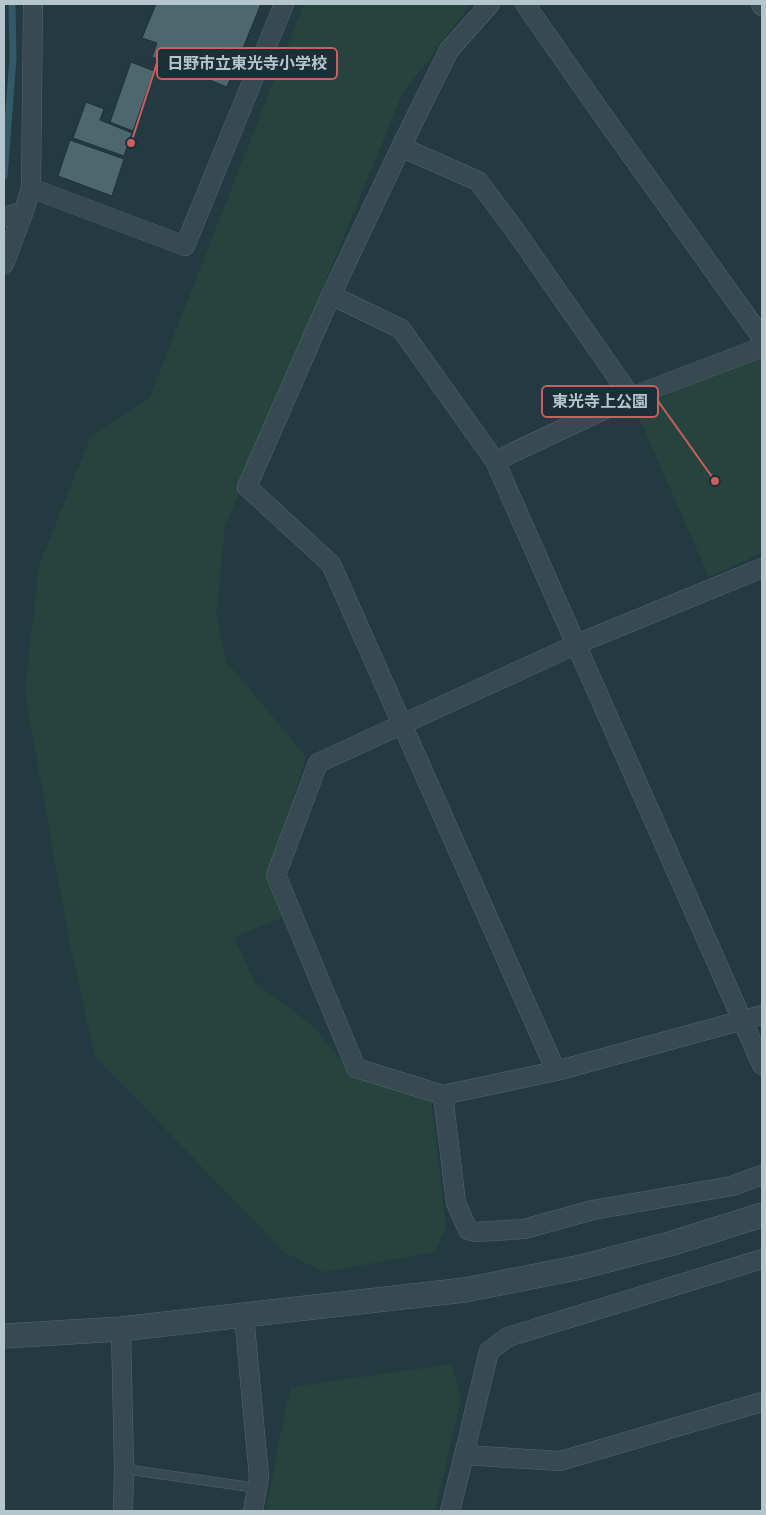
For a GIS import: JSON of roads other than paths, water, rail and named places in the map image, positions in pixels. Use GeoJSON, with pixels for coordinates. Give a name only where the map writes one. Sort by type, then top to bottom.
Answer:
{"type":"FeatureCollection","features":[{"type":"Feature","properties":{"kind":"street"},"geometry":{"type":"LineString","coordinates":[[4,264],[31,188],[33,4]]}},
{"type":"Feature","properties":{"kind":"street"},"geometry":{"type":"LineString","coordinates":[[31,188],[185,246],[284,4]]}},
{"type":"Feature","properties":{"kind":"street"},"geometry":{"type":"LineString","coordinates":[[490,4],[449,50],[331,295],[246,487],[331,564],[556,1071]]}},
{"type":"Feature","properties":{"kind":"street"},"geometry":{"type":"LineString","coordinates":[[525,4],[762,338]]}},
{"type":"Feature","properties":{"kind":"street"},"geometry":{"type":"LineString","coordinates":[[401,148],[478,181],[514,229],[630,397]]}},
{"type":"Feature","properties":{"kind":"street"},"geometry":{"type":"LineString","coordinates":[[4,217],[24,212]]}},
{"type":"Feature","properties":{"kind":"street"},"geometry":{"type":"LineString","coordinates":[[331,295],[401,329],[496,460],[762,1065]]}},
{"type":"Feature","properties":{"kind":"street"},"geometry":{"type":"LineString","coordinates":[[496,460],[630,397],[762,347]]}},
{"type":"Feature","properties":{"kind":"street"},"geometry":{"type":"LineString","coordinates":[[762,568],[577,644],[318,764],[276,875],[356,1068],[444,1095],[556,1071],[762,1014]]}},
{"type":"Feature","properties":{"kind":"street"},"geometry":{"type":"LineString","coordinates":[[444,1095],[456,1203],[468,1230],[476,1232],[524,1229],[593,1210],[732,1186],[762,1175]]}},
{"type":"Feature","properties":{"kind":"street"},"geometry":{"type":"LineString","coordinates":[[4,1336],[121,1328],[465,1290],[581,1266],[673,1243],[762,1215]]}},
{"type":"Feature","properties":{"kind":"street"},"geometry":{"type":"LineString","coordinates":[[450,1511],[489,1351],[508,1337],[762,1259]]}},
{"type":"Feature","properties":{"kind":"street"},"geometry":{"type":"LineString","coordinates":[[244,1315],[259,1477],[253,1511]]}},
{"type":"Feature","properties":{"kind":"street"},"geometry":{"type":"LineString","coordinates":[[121,1328],[123,1511]]}},
{"type":"Feature","properties":{"kind":"street"},"geometry":{"type":"LineString","coordinates":[[464,1455],[560,1461],[762,1402]]}},
{"type":"Feature","properties":{"kind":"lane"},"geometry":{"type":"LineString","coordinates":[[124,1469],[257,1488]]}},
{"type":"Feature","properties":{"kind":"waterway"},"geometry":{"type":"LineString","coordinates":[[4,176],[13,58],[12,4]]}},
{"type":"Feature","properties":{"kind":"place","name":"日野市立東光寺小学校"},"geometry":{"type":"Point","coordinates":[131,143]}},
{"type":"Feature","properties":{"kind":"place","name":"東光寺上公園"},"geometry":{"type":"Point","coordinates":[715,481]}}]}
